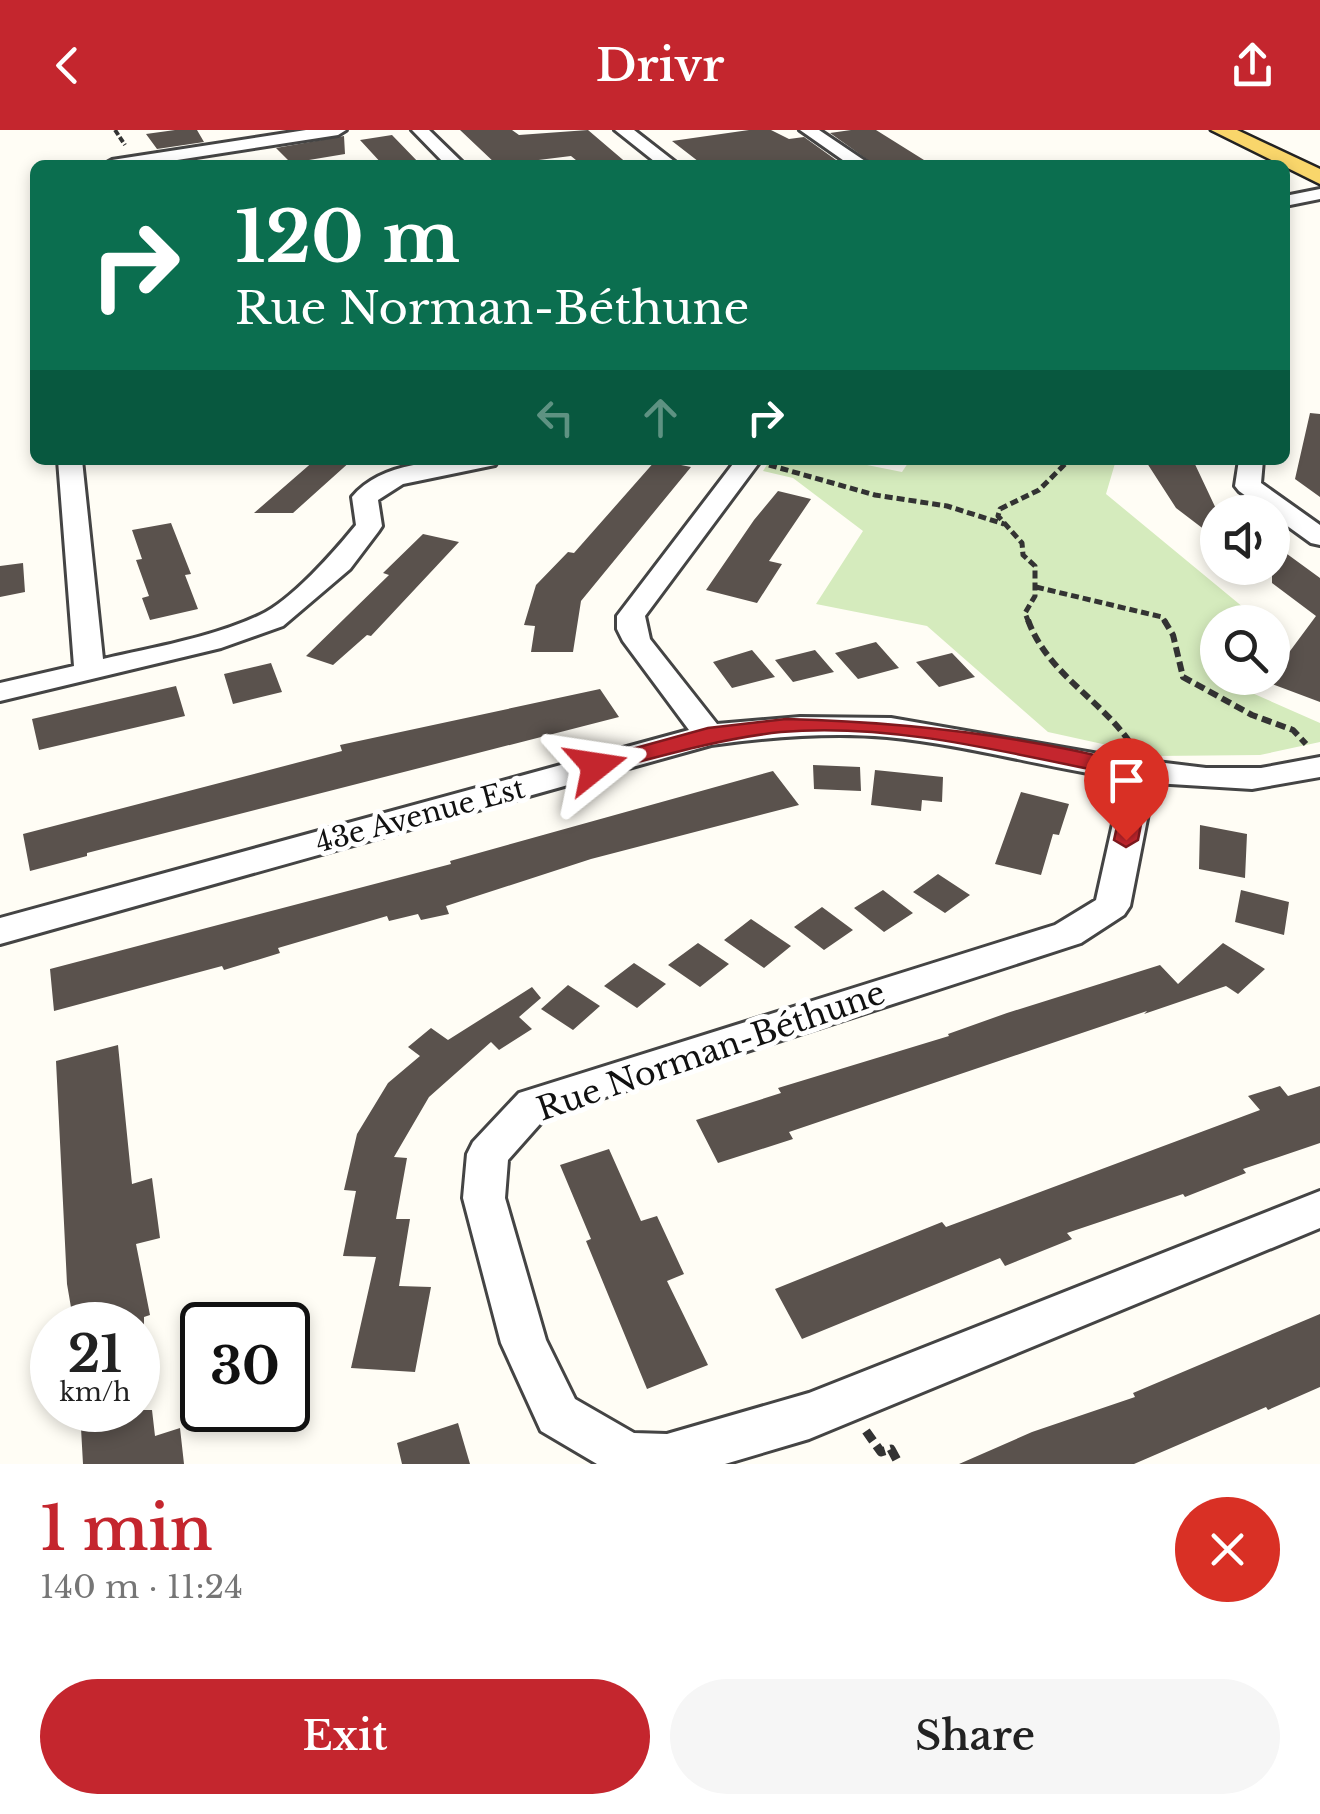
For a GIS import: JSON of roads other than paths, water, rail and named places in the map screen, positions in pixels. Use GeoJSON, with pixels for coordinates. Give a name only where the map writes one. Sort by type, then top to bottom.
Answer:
{"type":"FeatureCollection","features":[{"type":"Feature","properties":{"kind":"main road"},"geometry":{"type":"LineString","coordinates":[[1221,130],[1284,160]]}},
{"type":"Feature","properties":{"kind":"main road"},"geometry":{"type":"LineString","coordinates":[[1290,163],[1320,177]]}},
{"type":"Feature","properties":{"kind":"street"},"geometry":{"type":"LineString","coordinates":[[143,160],[338,130]]}},
{"type":"Feature","properties":{"kind":"street"},"geometry":{"type":"LineString","coordinates":[[420,130],[451,160]]}},
{"type":"Feature","properties":{"kind":"street"},"geometry":{"type":"LineString","coordinates":[[624,130],[663,160]]}},
{"type":"Feature","properties":{"kind":"street"},"geometry":{"type":"LineString","coordinates":[[808,130],[854,160]]}},
{"type":"Feature","properties":{"kind":"street"},"geometry":{"type":"LineString","coordinates":[[231,146],[241,160]]}},
{"type":"Feature","properties":{"kind":"street"},"geometry":{"type":"LineString","coordinates":[[1290,200],[1320,194]]}},
{"type":"Feature","properties":{"kind":"street"},"geometry":{"type":"LineString","coordinates":[[70,465],[89,670]]}},
{"type":"Feature","properties":{"kind":"street"},"geometry":{"type":"LineString","coordinates":[[0,692],[212,642],[273,620],[340,563],[369,526],[364,497],[395,478],[461,465]]}},
{"type":"Feature","properties":{"kind":"street"},"geometry":{"type":"LineString","coordinates":[[708,735],[636,641],[631,629],[632,616],[746,465]]}},
{"type":"Feature","properties":{"kind":"street"},"geometry":{"type":"LineString","coordinates":[[1250,465],[1248,486],[1320,538]]}},
{"type":"Feature","properties":{"kind":"street","name":"43e Avenue Est"},"geometry":{"type":"LineString","coordinates":[[0,931],[708,735],[786,725],[888,728],[996,744],[1140,773],[1255,779],[1313,756]]}},
{"type":"Feature","properties":{"kind":"street","name":"Rue Norman-Béthune"},"geometry":{"type":"LineString","coordinates":[[1140,773],[1112,906],[1068,934],[533,1104],[488,1154],[484,1198],[524,1343],[558,1415],[630,1456],[667,1458],[809,1416],[1320,1209]]}}]}
